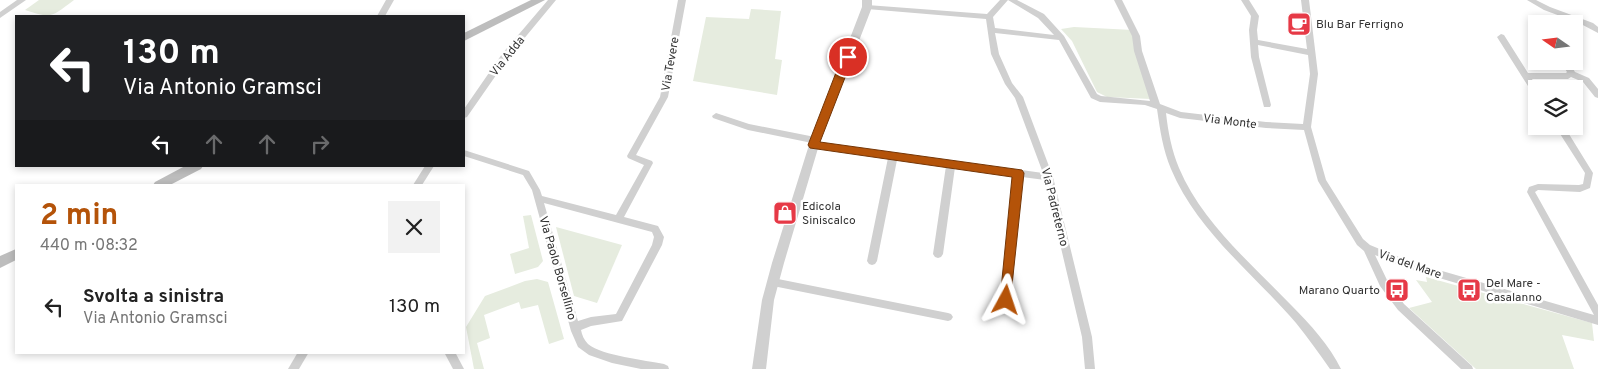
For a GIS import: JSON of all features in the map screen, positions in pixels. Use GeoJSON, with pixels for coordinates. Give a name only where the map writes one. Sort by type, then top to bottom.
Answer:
{"type":"FeatureCollection","features":[{"type":"Feature","properties":{"kind":"main road"},"geometry":{"type":"LineString","coordinates":[[465,36],[540,0]]}},
{"type":"Feature","properties":{"kind":"main road"},"geometry":{"type":"LineString","coordinates":[[161,184],[195,167]]}},
{"type":"Feature","properties":{"kind":"main road"},"geometry":{"type":"LineString","coordinates":[[0,262],[15,254]]}},
{"type":"Feature","properties":{"kind":"street"},"geometry":{"type":"LineString","coordinates":[[0,16],[22,0]]}},
{"type":"Feature","properties":{"kind":"street"},"geometry":{"type":"LineString","coordinates":[[382,15],[390,0]]}},
{"type":"Feature","properties":{"kind":"street","name":"Via Adda"},"geometry":{"type":"LineString","coordinates":[[465,113],[504,56],[552,0]]}},
{"type":"Feature","properties":{"kind":"street","name":"Via Tevere"},"geometry":{"type":"LineString","coordinates":[[619,219],[649,163],[631,156],[664,97],[682,0]]}},
{"type":"Feature","properties":{"kind":"street"},"geometry":{"type":"LineString","coordinates":[[759,369],[768,300],[773,282],[815,143],[867,4],[989,17],[1004,0]]}},
{"type":"Feature","properties":{"kind":"street"},"geometry":{"type":"LineString","coordinates":[[1011,0],[1040,16],[1061,38]]}},
{"type":"Feature","properties":{"kind":"street"},"geometry":{"type":"LineString","coordinates":[[1118,0],[1136,36],[1138,51],[1158,107],[1165,136],[1177,173],[1186,191],[1225,242],[1291,312],[1323,350],[1336,369]]}},
{"type":"Feature","properties":{"kind":"street"},"geometry":{"type":"LineString","coordinates":[[1245,0],[1255,16],[1257,70],[1267,105]]}},
{"type":"Feature","properties":{"kind":"street"},"geometry":{"type":"LineString","coordinates":[[1304,0],[1314,74],[1307,127],[1322,181],[1360,242],[1367,248],[1383,283],[1401,306],[1468,369]]}},
{"type":"Feature","properties":{"kind":"street"},"geometry":{"type":"LineString","coordinates":[[1531,0],[1584,22],[1598,30]]}},
{"type":"Feature","properties":{"kind":"street","name":"Via Padreterno"},"geometry":{"type":"LineString","coordinates":[[989,17],[995,54],[1009,84],[1019,97],[1050,177],[1087,337],[1090,369]]}},
{"type":"Feature","properties":{"kind":"street"},"geometry":{"type":"LineString","coordinates":[[992,30],[1061,38]]}},
{"type":"Feature","properties":{"kind":"street"},"geometry":{"type":"LineString","coordinates":[[1501,37],[1528,80]]}},
{"type":"Feature","properties":{"kind":"street","name":"Via Monte"},"geometry":{"type":"LineString","coordinates":[[1061,38],[1094,96],[1107,100],[1146,102],[1180,115],[1266,125],[1307,127]]}},
{"type":"Feature","properties":{"kind":"street"},"geometry":{"type":"LineString","coordinates":[[1255,42],[1312,53]]}},
{"type":"Feature","properties":{"kind":"street"},"geometry":{"type":"LineString","coordinates":[[1569,70],[1571,74]]}},
{"type":"Feature","properties":{"kind":"street"},"geometry":{"type":"LineString","coordinates":[[1525,76],[1561,76],[1571,74],[1586,80],[1598,95]]}},
{"type":"Feature","properties":{"kind":"street"},"geometry":{"type":"LineString","coordinates":[[716,116],[748,127],[815,143],[894,157],[1050,177]]}},
{"type":"Feature","properties":{"kind":"street"},"geometry":{"type":"LineString","coordinates":[[1565,135],[1589,173],[1587,186],[1580,189],[1538,187],[1532,189],[1532,192],[1598,314]]}},
{"type":"Feature","properties":{"kind":"street","name":"Via Paolo Borsellino"},"geometry":{"type":"LineString","coordinates":[[465,153],[526,173],[538,198],[579,340],[586,349],[599,354],[664,369]]}},
{"type":"Feature","properties":{"kind":"street"},"geometry":{"type":"LineString","coordinates":[[872,261],[894,157]]}},
{"type":"Feature","properties":{"kind":"street"},"geometry":{"type":"LineString","coordinates":[[938,254],[951,164]]}},
{"type":"Feature","properties":{"kind":"street"},"geometry":{"type":"LineString","coordinates":[[418,184],[429,167]]}},
{"type":"Feature","properties":{"kind":"street"},"geometry":{"type":"LineString","coordinates":[[994,306],[1001,306],[1006,300],[1018,173]]}},
{"type":"Feature","properties":{"kind":"street"},"geometry":{"type":"LineString","coordinates":[[538,198],[655,229],[659,237],[619,318],[604,321],[586,321],[575,328]]}},
{"type":"Feature","properties":{"kind":"street","name":"Via del Mare"},"geometry":{"type":"LineString","coordinates":[[1367,248],[1418,268],[1598,321]]}},
{"type":"Feature","properties":{"kind":"street"},"geometry":{"type":"LineString","coordinates":[[773,282],[948,317]]}},
{"type":"Feature","properties":{"kind":"street"},"geometry":{"type":"LineString","coordinates":[[293,369],[303,354]]}},
{"type":"Feature","properties":{"kind":"street"},"geometry":{"type":"LineString","coordinates":[[450,354],[459,369]]}},
{"type":"Feature","properties":{"kind":"shaded area"},"geometry":{"type":"Polygon","coordinates":[[[39,0],[74,0],[51,15],[41,15],[25,10],[39,0]]]}},
{"type":"Feature","properties":{"kind":"shaded area"},"geometry":{"type":"Polygon","coordinates":[[[751,9],[781,11],[775,59],[782,60],[777,95],[693,81],[706,17],[749,19],[751,9]]]}},
{"type":"Feature","properties":{"kind":"shaded area"},"geometry":{"type":"Polygon","coordinates":[[[1074,27],[1133,30],[1151,99],[1107,97],[1097,92],[1072,41],[1061,29],[1074,27]]]}},
{"type":"Feature","properties":{"kind":"shaded area"},"geometry":{"type":"Polygon","coordinates":[[[531,215],[543,261],[538,267],[515,274],[510,254],[529,248],[523,216],[531,215]]]}},
{"type":"Feature","properties":{"kind":"shaded area"},"geometry":{"type":"Polygon","coordinates":[[[556,227],[622,245],[597,303],[574,296],[556,227]]]}},
{"type":"Feature","properties":{"kind":"shaded area"},"geometry":{"type":"Polygon","coordinates":[[[1426,277],[1592,323],[1594,341],[1562,335],[1574,369],[1476,369],[1409,308],[1432,302],[1416,280],[1427,282],[1426,277]]]}},
{"type":"Feature","properties":{"kind":"shaded area"},"geometry":{"type":"Polygon","coordinates":[[[537,279],[548,282],[564,339],[549,344],[538,305],[521,309],[519,302],[484,315],[490,338],[477,343],[484,369],[474,369],[466,327],[485,296],[525,281],[537,279]]]}},
{"type":"Feature","properties":{"kind":"place","name":"Blu Bar Ferrigno"},"geometry":{"type":"Point","coordinates":[1299,24]}},
{"type":"Feature","properties":{"kind":"place","name":"Edicola Siniscalco"},"geometry":{"type":"Point","coordinates":[785,213]}},
{"type":"Feature","properties":{"kind":"place","name":"Marano Quarto"},"geometry":{"type":"Point","coordinates":[1397,290]}},
{"type":"Feature","properties":{"kind":"place","name":"Del Mare - Casalanno"},"geometry":{"type":"Point","coordinates":[1469,290]}},
{"type":"Feature","properties":{"kind":"route"},"geometry":{"type":"LineString","coordinates":[[848,57],[814,145],[1018,173],[1006,300]]}}]}
